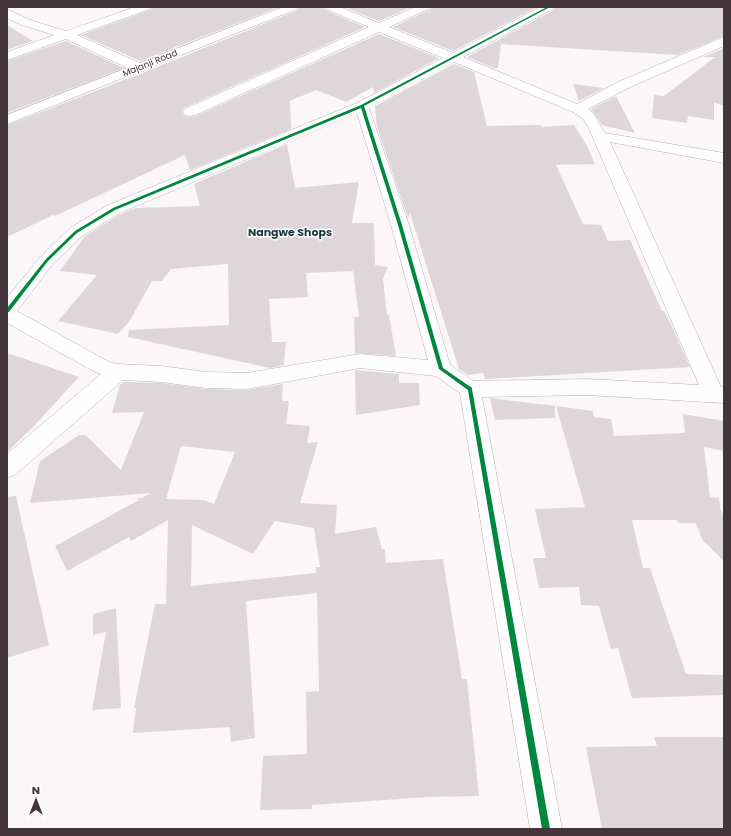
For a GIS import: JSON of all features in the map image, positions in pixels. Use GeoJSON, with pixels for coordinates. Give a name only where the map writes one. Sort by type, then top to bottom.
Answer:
{"type":"FeatureCollection","features":[{"type":"Feature","properties":{"kind":"street"},"geometry":{"type":"LineString","coordinates":[[7,56],[146,7]]}},
{"type":"Feature","properties":{"kind":"street","name":"Majanji Road"},"geometry":{"type":"LineString","coordinates":[[7,120],[293,7]]}},
{"type":"Feature","properties":{"kind":"street"},"geometry":{"type":"LineString","coordinates":[[330,7],[379,28],[455,57],[578,109],[588,116],[595,126],[719,394],[587,387],[470,389],[441,369],[360,361],[247,381],[206,380],[160,374],[118,372],[102,366],[7,312],[47,260],[76,232],[114,209],[362,106],[455,57],[549,7]]}},
{"type":"Feature","properties":{"kind":"street"},"geometry":{"type":"LineString","coordinates":[[190,112],[424,7]]}},
{"type":"Feature","properties":{"kind":"street"},"geometry":{"type":"LineString","coordinates":[[7,12],[21,20],[67,36],[139,68]]}},
{"type":"Feature","properties":{"kind":"street"},"geometry":{"type":"LineString","coordinates":[[578,109],[623,85],[724,41]]}},
{"type":"Feature","properties":{"kind":"street"},"geometry":{"type":"LineString","coordinates":[[362,106],[400,225],[441,369]]}},
{"type":"Feature","properties":{"kind":"street"},"geometry":{"type":"LineString","coordinates":[[599,136],[724,158]]}},
{"type":"Feature","properties":{"kind":"street"},"geometry":{"type":"LineString","coordinates":[[7,468],[118,372]]}},
{"type":"Feature","properties":{"kind":"street"},"geometry":{"type":"LineString","coordinates":[[470,389],[546,829]]}},
{"type":"Feature","properties":{"kind":"building"},"geometry":{"type":"Polygon","coordinates":[[[154,7],[279,7],[140,61],[81,35],[150,10],[154,7]]]}},
{"type":"Feature","properties":{"kind":"building"},"geometry":{"type":"Polygon","coordinates":[[[300,7],[322,7],[325,10],[365,27],[184,108],[182,111],[184,116],[196,116],[379,34],[439,58],[374,93],[373,87],[346,102],[316,90],[290,101],[291,129],[190,170],[185,155],[7,237],[7,125],[145,72],[298,10],[300,7]]]}},
{"type":"Feature","properties":{"kind":"building"},"geometry":{"type":"Polygon","coordinates":[[[344,7],[411,7],[379,21],[344,7]]]}},
{"type":"Feature","properties":{"kind":"building"},"geometry":{"type":"Polygon","coordinates":[[[432,7],[537,7],[453,51],[393,27],[429,10],[432,7]]]}},
{"type":"Feature","properties":{"kind":"building"},"geometry":{"type":"Polygon","coordinates":[[[556,7],[724,7],[724,36],[678,55],[501,44],[498,68],[494,68],[467,57],[554,10],[556,7]]]}},
{"type":"Feature","properties":{"kind":"building"},"geometry":{"type":"Polygon","coordinates":[[[7,25],[33,41],[7,50],[7,25]]]}},
{"type":"Feature","properties":{"kind":"building"},"geometry":{"type":"Polygon","coordinates":[[[66,41],[124,68],[7,113],[7,61],[66,41]]]}},
{"type":"Feature","properties":{"kind":"building"},"geometry":{"type":"Polygon","coordinates":[[[724,48],[724,106],[714,102],[714,120],[688,116],[687,123],[652,118],[654,95],[664,96],[715,57],[703,57],[724,48]]]}},
{"type":"Feature","properties":{"kind":"building"},"geometry":{"type":"Polygon","coordinates":[[[454,64],[474,72],[487,126],[541,125],[541,127],[574,125],[587,146],[595,164],[556,165],[583,224],[601,225],[608,241],[630,240],[662,311],[664,311],[670,322],[690,367],[485,379],[483,373],[468,375],[459,369],[410,213],[408,218],[377,127],[375,106],[454,64]]]}},
{"type":"Feature","properties":{"kind":"building"},"geometry":{"type":"Polygon","coordinates":[[[573,84],[604,88],[579,101],[573,84]]]}},
{"type":"Feature","properties":{"kind":"building"},"geometry":{"type":"Polygon","coordinates":[[[616,96],[635,133],[602,125],[591,109],[616,96]]]}},
{"type":"Feature","properties":{"kind":"building"},"geometry":{"type":"Polygon","coordinates":[[[287,144],[295,188],[359,182],[352,223],[374,223],[375,265],[388,267],[383,279],[387,315],[389,315],[396,356],[355,353],[354,317],[359,317],[353,271],[306,273],[308,297],[269,299],[272,342],[286,342],[284,365],[270,368],[128,337],[129,330],[229,325],[228,264],[171,269],[162,281],[152,281],[129,322],[118,334],[58,321],[97,275],[60,271],[85,236],[121,214],[136,208],[200,206],[194,184],[287,144]]]}},
{"type":"Feature","properties":{"kind":"building"},"geometry":{"type":"Polygon","coordinates":[[[7,353],[79,377],[33,427],[7,452],[7,353]]]}},
{"type":"Feature","properties":{"kind":"building"},"geometry":{"type":"Polygon","coordinates":[[[355,370],[399,374],[399,383],[419,383],[420,405],[356,415],[355,370]]]}},
{"type":"Feature","properties":{"kind":"building"},"geometry":{"type":"Polygon","coordinates":[[[124,382],[161,383],[206,389],[247,390],[283,384],[282,401],[289,401],[286,424],[310,426],[307,443],[318,442],[300,503],[337,505],[335,534],[376,527],[382,549],[385,549],[386,563],[443,559],[462,679],[467,679],[479,796],[428,797],[312,805],[312,809],[260,810],[263,756],[307,754],[306,692],[319,691],[317,593],[246,601],[255,738],[231,742],[230,727],[133,733],[136,708],[134,708],[155,604],[166,604],[168,520],[131,541],[129,537],[67,571],[55,546],[139,500],[136,498],[142,498],[151,493],[30,503],[40,461],[79,435],[86,435],[121,470],[144,412],[112,413],[120,385],[124,382]],[[181,446],[166,499],[204,500],[214,504],[235,452],[181,446]],[[275,521],[253,554],[192,525],[191,586],[316,573],[316,567],[320,567],[314,528],[275,521]]]}},
{"type":"Feature","properties":{"kind":"building"},"geometry":{"type":"Polygon","coordinates":[[[490,398],[555,406],[555,418],[495,420],[490,398]]]}},
{"type":"Feature","properties":{"kind":"building"},"geometry":{"type":"Polygon","coordinates":[[[556,406],[593,411],[594,417],[611,419],[614,436],[685,433],[683,414],[724,421],[724,451],[704,447],[710,497],[719,498],[720,508],[724,517],[724,561],[702,539],[696,523],[678,523],[677,520],[632,520],[643,568],[650,568],[686,674],[724,675],[724,695],[632,698],[618,648],[611,649],[599,606],[581,605],[579,587],[539,588],[533,558],[546,558],[535,509],[585,507],[556,406]]]}},
{"type":"Feature","properties":{"kind":"building"},"geometry":{"type":"Polygon","coordinates":[[[16,496],[49,645],[7,658],[7,497],[16,496]]]}},
{"type":"Feature","properties":{"kind":"building"},"geometry":{"type":"Polygon","coordinates":[[[116,608],[121,708],[92,710],[106,632],[93,635],[93,614],[116,608]]]}},
{"type":"Feature","properties":{"kind":"building"},"geometry":{"type":"Polygon","coordinates":[[[654,737],[724,737],[724,829],[602,829],[586,747],[657,746],[654,737]]]}},
{"type":"Feature","properties":{"kind":"cycle path"},"geometry":{"type":"LineString","coordinates":[[7,311],[47,260],[76,232],[114,209],[362,106],[549,7]]}},
{"type":"Feature","properties":{"kind":"cycle path"},"geometry":{"type":"LineString","coordinates":[[362,106],[400,225],[441,369],[470,389],[546,829]]}},
{"type":"Feature","properties":{"kind":"district","name":"Nangwe Shops"},"geometry":{"type":"Point","coordinates":[290,232]}}]}
